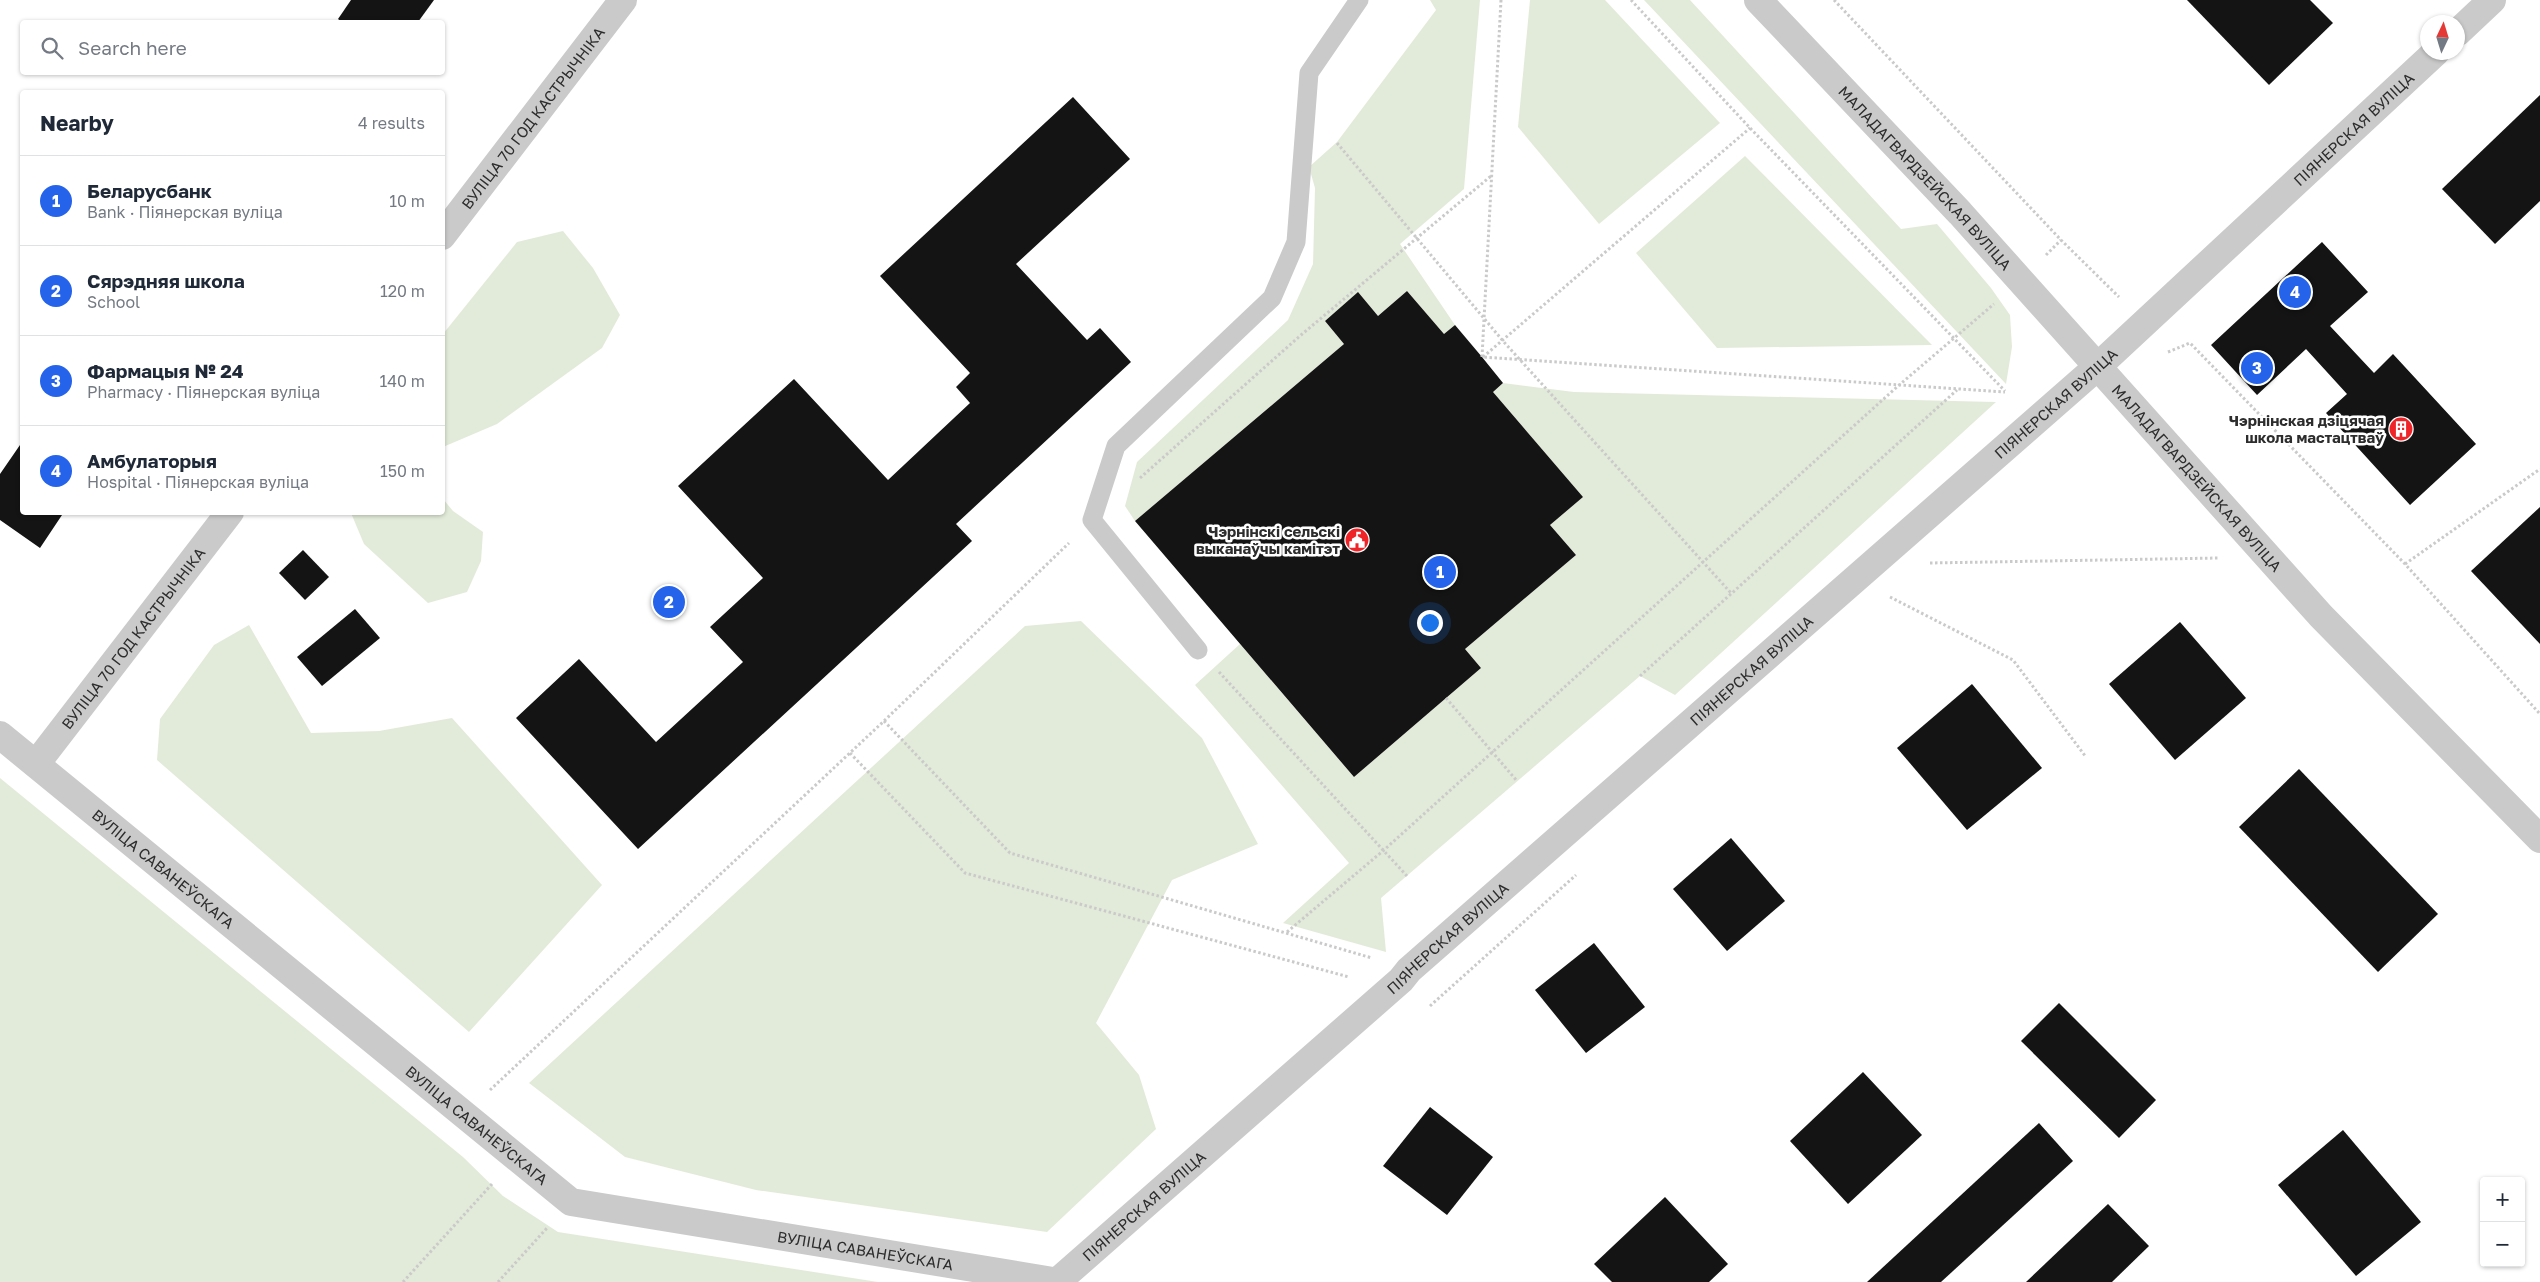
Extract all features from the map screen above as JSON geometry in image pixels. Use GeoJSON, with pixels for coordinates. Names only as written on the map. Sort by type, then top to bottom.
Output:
{"type":"FeatureCollection","features":[{"type":"Feature","properties":{"kind":"street","name":"ВУЛІЦА 70 ГОД КАСТРЫЧНІКА"},"geometry":{"type":"LineString","coordinates":[[445,232],[623,0]]}},
{"type":"Feature","properties":{"kind":"street","name":"МАЛАДАГВАРДЗЕЙСКАЯ ВУЛІЦА"},"geometry":{"type":"LineString","coordinates":[[1758,0],[2020,281],[2096,368],[2321,616],[2540,838]]}},
{"type":"Feature","properties":{"kind":"street"},"geometry":{"type":"LineString","coordinates":[[2465,25],[2492,0]]}},
{"type":"Feature","properties":{"kind":"street","name":"ПІЯНЕРСКАЯ ВУЛІЦА"},"geometry":{"type":"LineString","coordinates":[[1059,1282],[1409,970],[2096,368],[2427,60]]}},
{"type":"Feature","properties":{"kind":"street","name":"ВУЛІЦА 70 ГОД КАСТРЫЧНІКА"},"geometry":{"type":"LineString","coordinates":[[36,764],[228,515]]}},
{"type":"Feature","properties":{"kind":"street","name":"ВУЛІЦА САВАНЕЎСКАГА"},"geometry":{"type":"LineString","coordinates":[[0,735],[571,1202],[1059,1282]]}},
{"type":"Feature","properties":{"kind":"lane"},"geometry":{"type":"LineString","coordinates":[[1198,650],[1092,520],[1116,446],[1272,298],[1296,242],[1309,73],[1360,0]]}},
{"type":"Feature","properties":{"kind":"path"},"geometry":{"type":"LineString","coordinates":[[1482,357],[1501,0]]}},
{"type":"Feature","properties":{"kind":"path"},"geometry":{"type":"LineString","coordinates":[[1482,357],[2005,392],[1750,128],[1631,0]]}},
{"type":"Feature","properties":{"kind":"path"},"geometry":{"type":"LineString","coordinates":[[1834,0],[2061,240],[2144,322],[2168,352]]}},
{"type":"Feature","properties":{"kind":"path"},"geometry":{"type":"LineString","coordinates":[[1482,357],[1750,128]]}},
{"type":"Feature","properties":{"kind":"path"},"geometry":{"type":"LineString","coordinates":[[1337,142],[1503,341],[1731,593]]}},
{"type":"Feature","properties":{"kind":"path"},"geometry":{"type":"LineString","coordinates":[[1137,481],[1301,335],[1491,176]]}},
{"type":"Feature","properties":{"kind":"path"},"geometry":{"type":"LineString","coordinates":[[1287,932],[1384,850],[1898,386],[1955,339],[2020,281],[2061,240]]}},
{"type":"Feature","properties":{"kind":"path"},"geometry":{"type":"LineString","coordinates":[[2161,358],[2168,352],[2190,343],[2405,564],[2540,714]]}},
{"type":"Feature","properties":{"kind":"path"},"geometry":{"type":"LineString","coordinates":[[1640,676],[1958,389]]}},
{"type":"Feature","properties":{"kind":"path"},"geometry":{"type":"LineString","coordinates":[[2405,564],[2540,469]]}},
{"type":"Feature","properties":{"kind":"path"},"geometry":{"type":"LineString","coordinates":[[464,1114],[884,721],[1092,520]]}},
{"type":"Feature","properties":{"kind":"path"},"geometry":{"type":"LineString","coordinates":[[1935,556],[1927,563],[2222,558]]}},
{"type":"Feature","properties":{"kind":"path"},"geometry":{"type":"LineString","coordinates":[[1882,603],[1896,591]]}},
{"type":"Feature","properties":{"kind":"path"},"geometry":{"type":"LineString","coordinates":[[1889,596],[2013,660],[2086,757]]}},
{"type":"Feature","properties":{"kind":"path"},"geometry":{"type":"LineString","coordinates":[[1198,650],[1406,876]]}},
{"type":"Feature","properties":{"kind":"path"},"geometry":{"type":"LineString","coordinates":[[1446,698],[1516,781]]}},
{"type":"Feature","properties":{"kind":"path"},"geometry":{"type":"LineString","coordinates":[[884,721],[1010,853],[1384,961],[1428,1008],[1584,868]]}},
{"type":"Feature","properties":{"kind":"path"},"geometry":{"type":"LineString","coordinates":[[850,753],[965,873],[1358,980]]}},
{"type":"Feature","properties":{"kind":"path"},"geometry":{"type":"LineString","coordinates":[[403,1282],[516,1157]]}},
{"type":"Feature","properties":{"kind":"path"},"geometry":{"type":"LineString","coordinates":[[498,1282],[571,1202]]}},
{"type":"Feature","properties":{"kind":"green space"},"geometry":{"type":"Polygon","coordinates":[[[1430,0],[1480,0],[1464,189],[1400,244],[1455,325],[1444,334],[1407,291],[1378,316],[1357,293],[1325,321],[1344,344],[1135,521],[1125,506],[1137,462],[1288,320],[1313,264],[1315,188],[1309,167],[1337,142],[1436,10],[1430,0]]]}},
{"type":"Feature","properties":{"kind":"green space"},"geometry":{"type":"Polygon","coordinates":[[[1530,0],[1605,0],[1720,123],[1599,224],[1518,127],[1530,0]]]}},
{"type":"Feature","properties":{"kind":"green space"},"geometry":{"type":"Polygon","coordinates":[[[1644,0],[1690,0],[1901,229],[1937,224],[1991,288],[2010,315],[2012,347],[2006,384],[1644,0]]]}},
{"type":"Feature","properties":{"kind":"green space"},"geometry":{"type":"Polygon","coordinates":[[[1745,156],[1932,345],[1717,348],[1636,253],[1745,156]]]}},
{"type":"Feature","properties":{"kind":"green space"},"geometry":{"type":"Polygon","coordinates":[[[563,231],[593,268],[620,315],[602,348],[497,424],[445,446],[445,332],[517,242],[563,231]]]}},
{"type":"Feature","properties":{"kind":"green space"},"geometry":{"type":"Polygon","coordinates":[[[1503,383],[1574,392],[1996,402],[1675,695],[1640,676],[1381,898],[1386,952],[1283,923],[1349,863],[1195,685],[1240,644],[1354,777],[1481,668],[1465,649],[1576,555],[1550,525],[1583,497],[1493,392],[1503,383]]]}},
{"type":"Feature","properties":{"kind":"green space"},"geometry":{"type":"Polygon","coordinates":[[[445,501],[453,511],[483,532],[481,561],[467,592],[428,603],[364,544],[352,515],[445,515],[445,501]]]}},
{"type":"Feature","properties":{"kind":"green space"},"geometry":{"type":"Polygon","coordinates":[[[1081,621],[1202,738],[1258,844],[1172,880],[1096,1023],[1139,1075],[1156,1129],[1047,1232],[756,1190],[625,1157],[529,1083],[1025,626],[1081,621]]]}},
{"type":"Feature","properties":{"kind":"green space"},"geometry":{"type":"Polygon","coordinates":[[[249,625],[311,733],[379,731],[452,718],[602,885],[469,1032],[157,760],[160,719],[214,645],[249,625]]]}},
{"type":"Feature","properties":{"kind":"green space"},"geometry":{"type":"Polygon","coordinates":[[[0,778],[463,1157],[503,1196],[558,1232],[878,1282],[0,1282],[0,778]]]}},
{"type":"Feature","properties":{"kind":"building"},"geometry":{"type":"Polygon","coordinates":[[[351,0],[434,0],[419,20],[338,19],[351,0]]]}},
{"type":"Feature","properties":{"kind":"building"},"geometry":{"type":"Polygon","coordinates":[[[2187,0],[2310,0],[2333,23],[2269,85],[2187,0]]]}},
{"type":"Feature","properties":{"kind":"building"},"geometry":{"type":"Polygon","coordinates":[[[2540,95],[2540,201],[2495,244],[2442,189],[2540,95]]]}},
{"type":"Feature","properties":{"kind":"building"},"geometry":{"type":"Polygon","coordinates":[[[1073,97],[1130,159],[1016,264],[1087,340],[1100,328],[1131,362],[956,524],[972,541],[638,849],[516,718],[579,659],[656,742],[743,662],[710,627],[763,578],[678,486],[794,379],[888,480],[970,403],[956,387],[970,373],[880,276],[1073,97]]]}},
{"type":"Feature","properties":{"kind":"building"},"geometry":{"type":"Polygon","coordinates":[[[2322,242],[2368,292],[2330,326],[2374,373],[2393,354],[2476,444],[2410,505],[2326,413],[2347,394],[2306,349],[2257,395],[2211,345],[2322,242]]]}},
{"type":"Feature","properties":{"kind":"building","name":"Чэрнінскі сельскі выканаўчы камітэт"},"geometry":{"type":"Polygon","coordinates":[[[1407,291],[1444,334],[1455,325],[1503,383],[1493,392],[1583,497],[1550,525],[1576,555],[1465,649],[1481,668],[1354,777],[1135,521],[1344,344],[1325,321],[1358,292],[1378,316],[1407,291]]]}},
{"type":"Feature","properties":{"kind":"building"},"geometry":{"type":"Polygon","coordinates":[[[20,445],[20,515],[62,515],[40,548],[0,520],[0,474],[20,445]]]}},
{"type":"Feature","properties":{"kind":"building"},"geometry":{"type":"Polygon","coordinates":[[[2540,507],[2540,644],[2471,571],[2540,507]]]}},
{"type":"Feature","properties":{"kind":"building"},"geometry":{"type":"Polygon","coordinates":[[[303,550],[329,577],[305,600],[279,573],[303,550]]]}},
{"type":"Feature","properties":{"kind":"building"},"geometry":{"type":"Polygon","coordinates":[[[355,609],[380,638],[322,686],[297,657],[355,609]]]}},
{"type":"Feature","properties":{"kind":"building"},"geometry":{"type":"Polygon","coordinates":[[[2180,622],[2246,698],[2175,760],[2109,684],[2180,622]]]}},
{"type":"Feature","properties":{"kind":"building"},"geometry":{"type":"Polygon","coordinates":[[[1972,684],[2042,768],[1967,830],[1897,748],[1972,684]]]}},
{"type":"Feature","properties":{"kind":"building"},"geometry":{"type":"Polygon","coordinates":[[[2299,769],[2438,914],[2378,972],[2239,827],[2299,769]]]}},
{"type":"Feature","properties":{"kind":"building"},"geometry":{"type":"Polygon","coordinates":[[[1731,838],[1785,901],[1727,951],[1673,889],[1731,838]]]}},
{"type":"Feature","properties":{"kind":"building"},"geometry":{"type":"Polygon","coordinates":[[[1594,943],[1645,1007],[1586,1053],[1535,990],[1594,943]]]}},
{"type":"Feature","properties":{"kind":"building"},"geometry":{"type":"Polygon","coordinates":[[[2059,1003],[2156,1100],[2119,1138],[2021,1041],[2059,1003]]]}},
{"type":"Feature","properties":{"kind":"building"},"geometry":{"type":"Polygon","coordinates":[[[1863,1072],[1922,1135],[1848,1204],[1790,1141],[1863,1072]]]}},
{"type":"Feature","properties":{"kind":"building"},"geometry":{"type":"Polygon","coordinates":[[[1430,1107],[1493,1157],[1447,1215],[1383,1166],[1430,1107]]]}},
{"type":"Feature","properties":{"kind":"building"},"geometry":{"type":"Polygon","coordinates":[[[2039,1123],[2073,1161],[1941,1282],[1867,1282],[2039,1123]]]}},
{"type":"Feature","properties":{"kind":"building"},"geometry":{"type":"Polygon","coordinates":[[[2343,1130],[2421,1222],[2356,1276],[2278,1185],[2343,1130]]]}},
{"type":"Feature","properties":{"kind":"building"},"geometry":{"type":"Polygon","coordinates":[[[1665,1197],[1728,1264],[1709,1282],[1612,1282],[1594,1264],[1665,1197]]]}},
{"type":"Feature","properties":{"kind":"building"},"geometry":{"type":"Polygon","coordinates":[[[2108,1204],[2149,1246],[2112,1282],[2026,1282],[2108,1204]]]}},
{"type":"Feature","properties":{"kind":"place","name":"Амбулаторыя"},"geometry":{"type":"Point","coordinates":[2295,292]}},
{"type":"Feature","properties":{"kind":"place","name":"Фармацыя № 24"},"geometry":{"type":"Point","coordinates":[2257,368]}},
{"type":"Feature","properties":{"kind":"place","name":"Чэрнінская дзіцячая школа мастацтваў"},"geometry":{"type":"Point","coordinates":[2401,429]}},
{"type":"Feature","properties":{"kind":"place","name":"Чэрнінскі сельскі выканаўчы камітэт"},"geometry":{"type":"Point","coordinates":[1357,540]}},
{"type":"Feature","properties":{"kind":"place","name":"Беларусбанк"},"geometry":{"type":"Point","coordinates":[1440,572]}},
{"type":"Feature","properties":{"kind":"place","name":"Сярэдняя школа"},"geometry":{"type":"Point","coordinates":[669,602]}}]}
